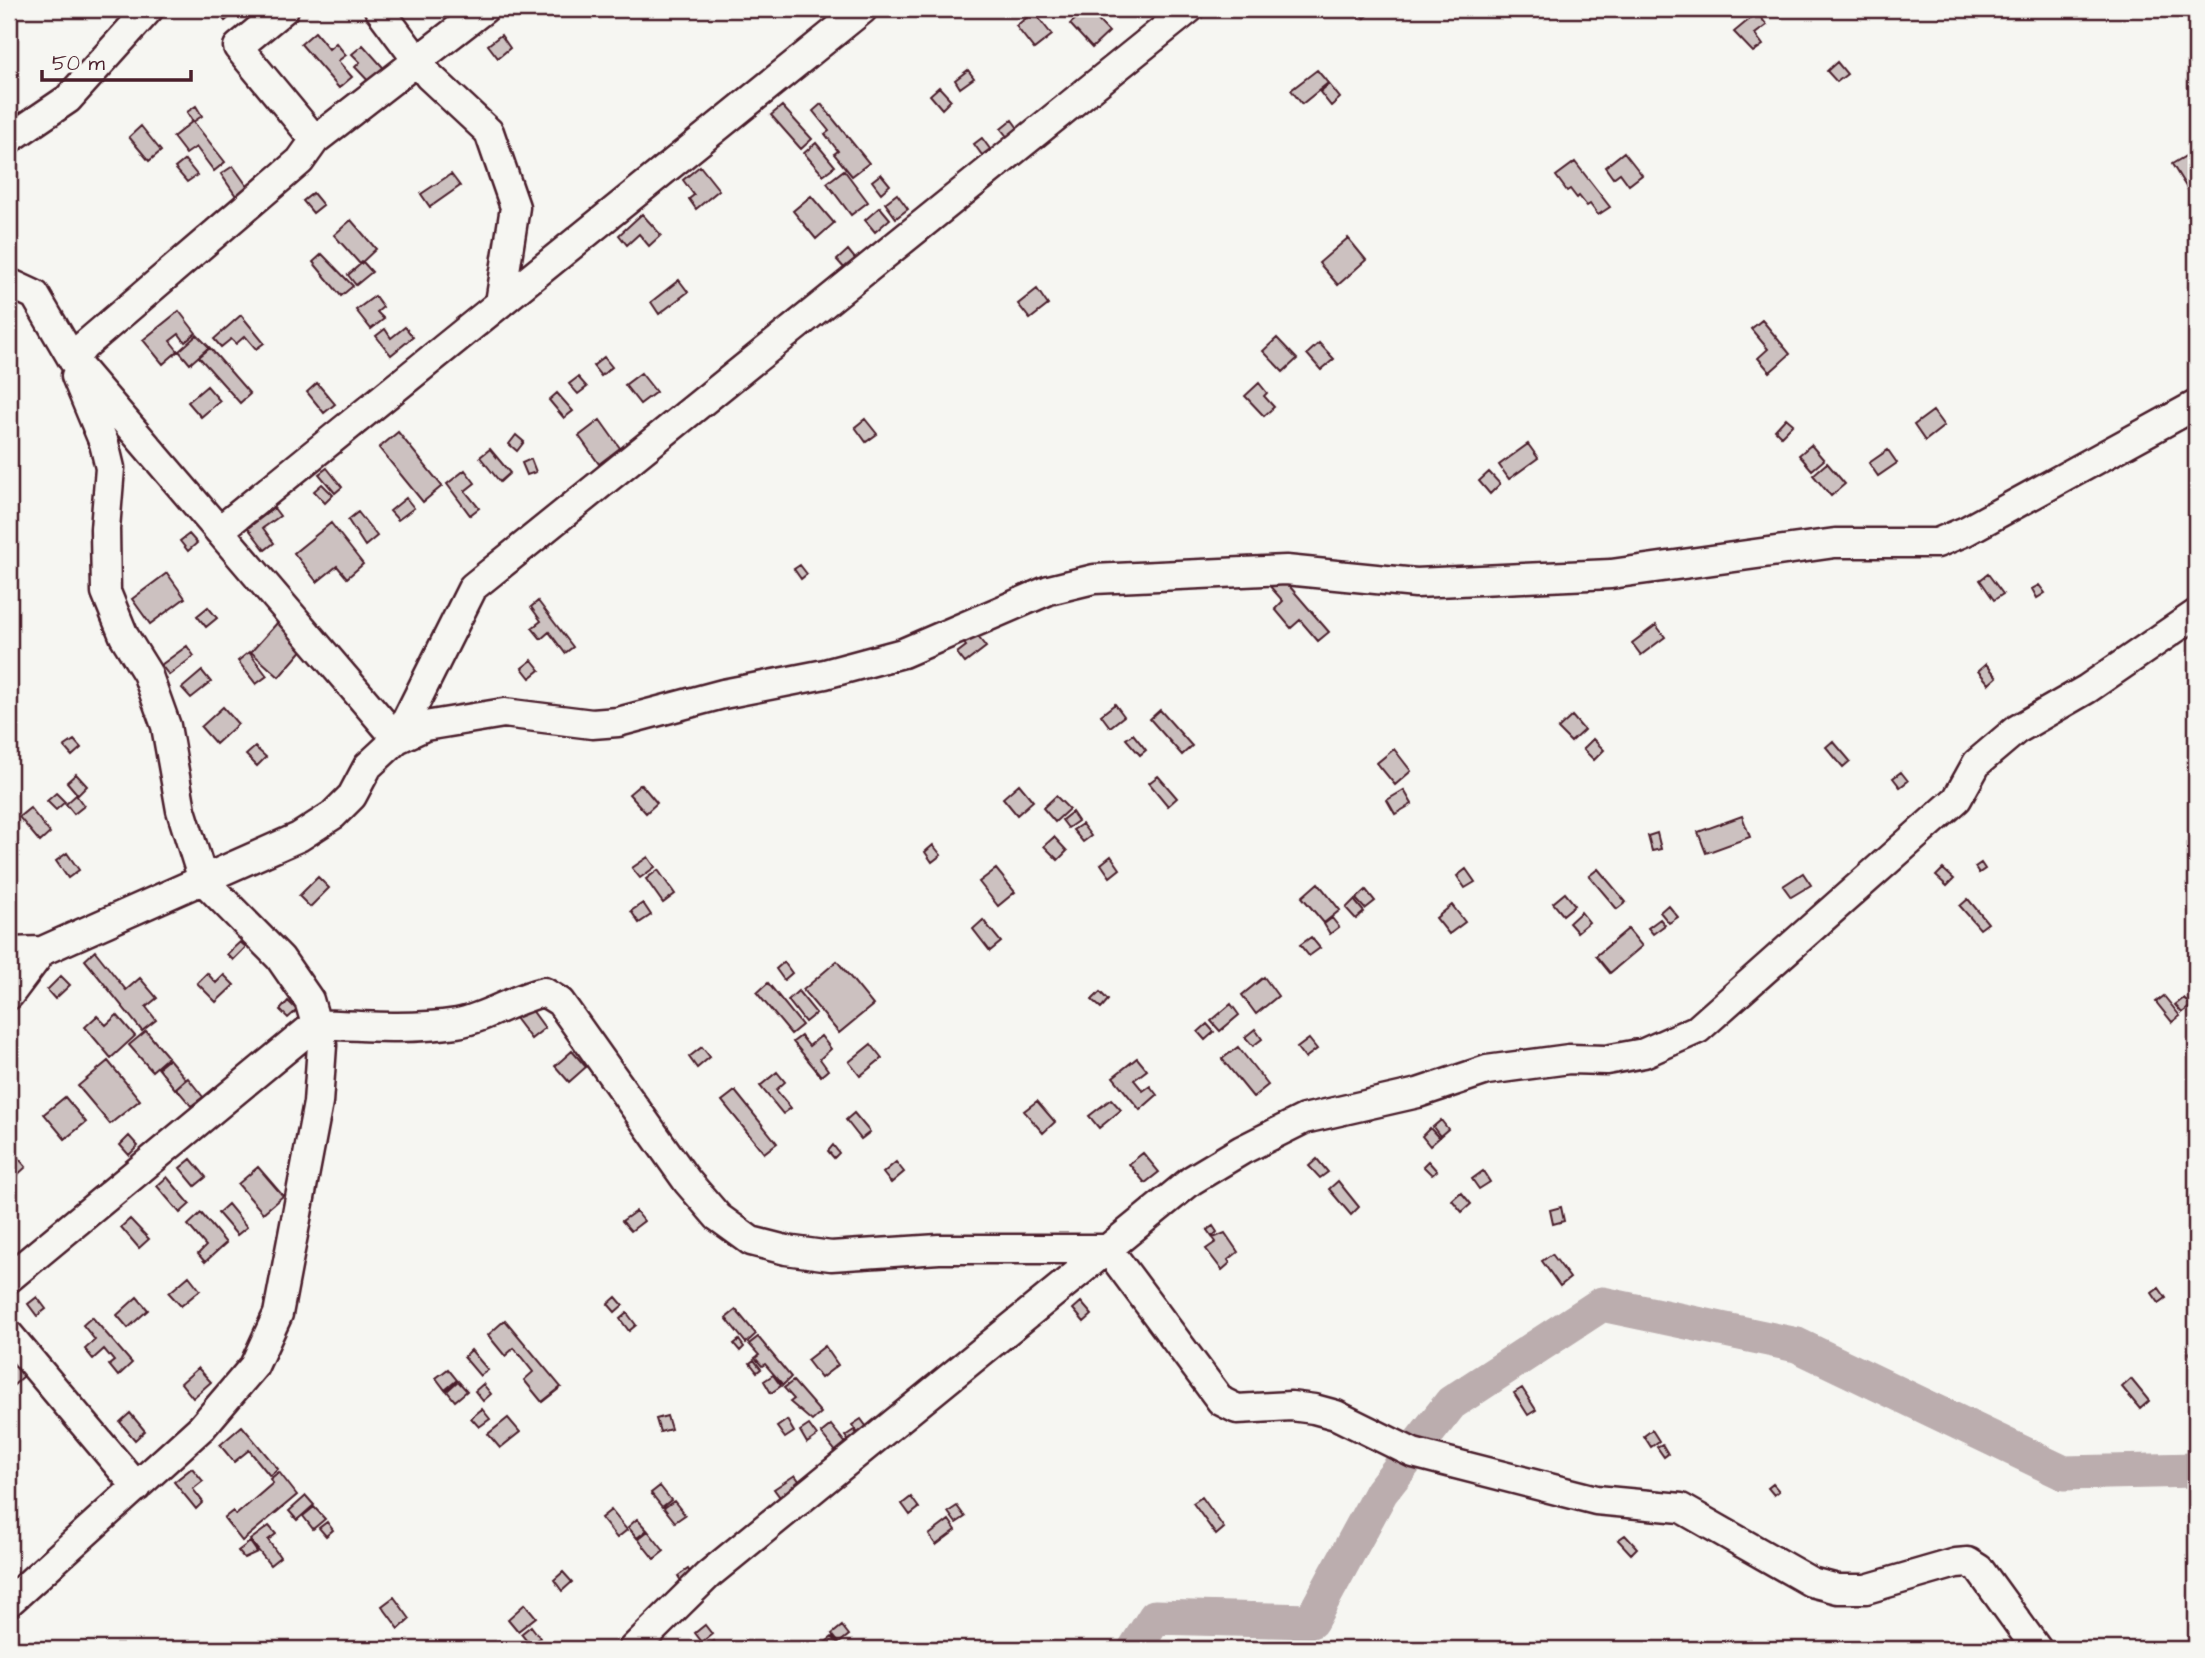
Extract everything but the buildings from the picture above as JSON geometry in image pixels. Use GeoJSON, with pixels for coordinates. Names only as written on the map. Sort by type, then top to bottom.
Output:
{"type":"FeatureCollection","features":[{"type":"Feature","properties":{"kind":"street"},"geometry":{"type":"LineString","coordinates":[[9,139],[68,99],[149,9]]}},
{"type":"Feature","properties":{"kind":"street"},"geometry":{"type":"LineString","coordinates":[[284,9],[239,47],[315,140]]}},
{"type":"Feature","properties":{"kind":"street"},"geometry":{"type":"LineString","coordinates":[[379,9],[429,76],[489,132],[515,207],[500,303]]}},
{"type":"Feature","properties":{"kind":"street"},"geometry":{"type":"LineString","coordinates":[[9,1602],[202,1427],[254,1366],[278,1314],[318,1103],[322,1045],[309,1000],[280,958],[203,880],[181,810],[166,726],[147,673],[119,626],[106,592],[105,528],[110,468],[100,432],[77,382],[73,360],[84,346],[300,160],[315,140],[484,9]]}},
{"type":"Feature","properties":{"kind":"street"},"geometry":{"type":"LineString","coordinates":[[219,531],[863,9]]}},
{"type":"Feature","properties":{"kind":"street"},"geometry":{"type":"LineString","coordinates":[[9,952],[42,951],[299,837],[333,815],[352,796],[368,766],[397,739],[473,587],[1189,9]]}},
{"type":"Feature","properties":{"kind":"street"},"geometry":{"type":"LineString","coordinates":[[9,283],[35,295],[73,360],[397,739]]}},
{"type":"Feature","properties":{"kind":"street"},"geometry":{"type":"LineString","coordinates":[[397,739],[438,723],[504,713],[593,724],[618,722],[723,694],[825,674],[903,653],[1049,590],[1094,579],[1286,570],[1416,583],[1611,574],[1835,542],[1937,543],[1966,531],[2196,405]]}},
{"type":"Feature","properties":{"kind":"street"},"geometry":{"type":"LineString","coordinates":[[633,1649],[708,1575],[1192,1180],[1242,1150],[1304,1119],[1418,1093],[1486,1070],[1569,1059],[1606,1060],[1644,1052],[1698,1029],[1957,799],[1977,763],[2017,730],[2087,689],[2196,614]]}},
{"type":"Feature","properties":{"kind":"street"},"geometry":{"type":"LineString","coordinates":[[9,995],[42,951]]}},
{"type":"Feature","properties":{"kind":"street"},"geometry":{"type":"LineString","coordinates":[[9,1278],[316,1024],[392,1028],[460,1023],[526,995],[544,992],[559,1002],[695,1190],[718,1216],[751,1241],[786,1250],[831,1256],[939,1249],[1108,1249]]}},
{"type":"Feature","properties":{"kind":"street"},"geometry":{"type":"LineString","coordinates":[[1108,1249],[1221,1401],[1231,1408],[1291,1406],[1314,1409],[1336,1415],[1426,1456],[1596,1500],[1681,1508],[1811,1582],[1838,1589],[1866,1589],[1955,1563],[1968,1562],[1979,1569],[2036,1649]]}},
{"type":"Feature","properties":{"kind":"street"},"geometry":{"type":"LineString","coordinates":[[9,1335],[138,1487]]}},
{"type":"Feature","properties":{"kind":"waterway"},"geometry":{"type":"LineString","coordinates":[[1135,1649],[1155,1617],[1311,1621],[1381,1492],[1451,1403],[1602,1304],[1797,1345],[2064,1473],[2196,1470]]}}]}
